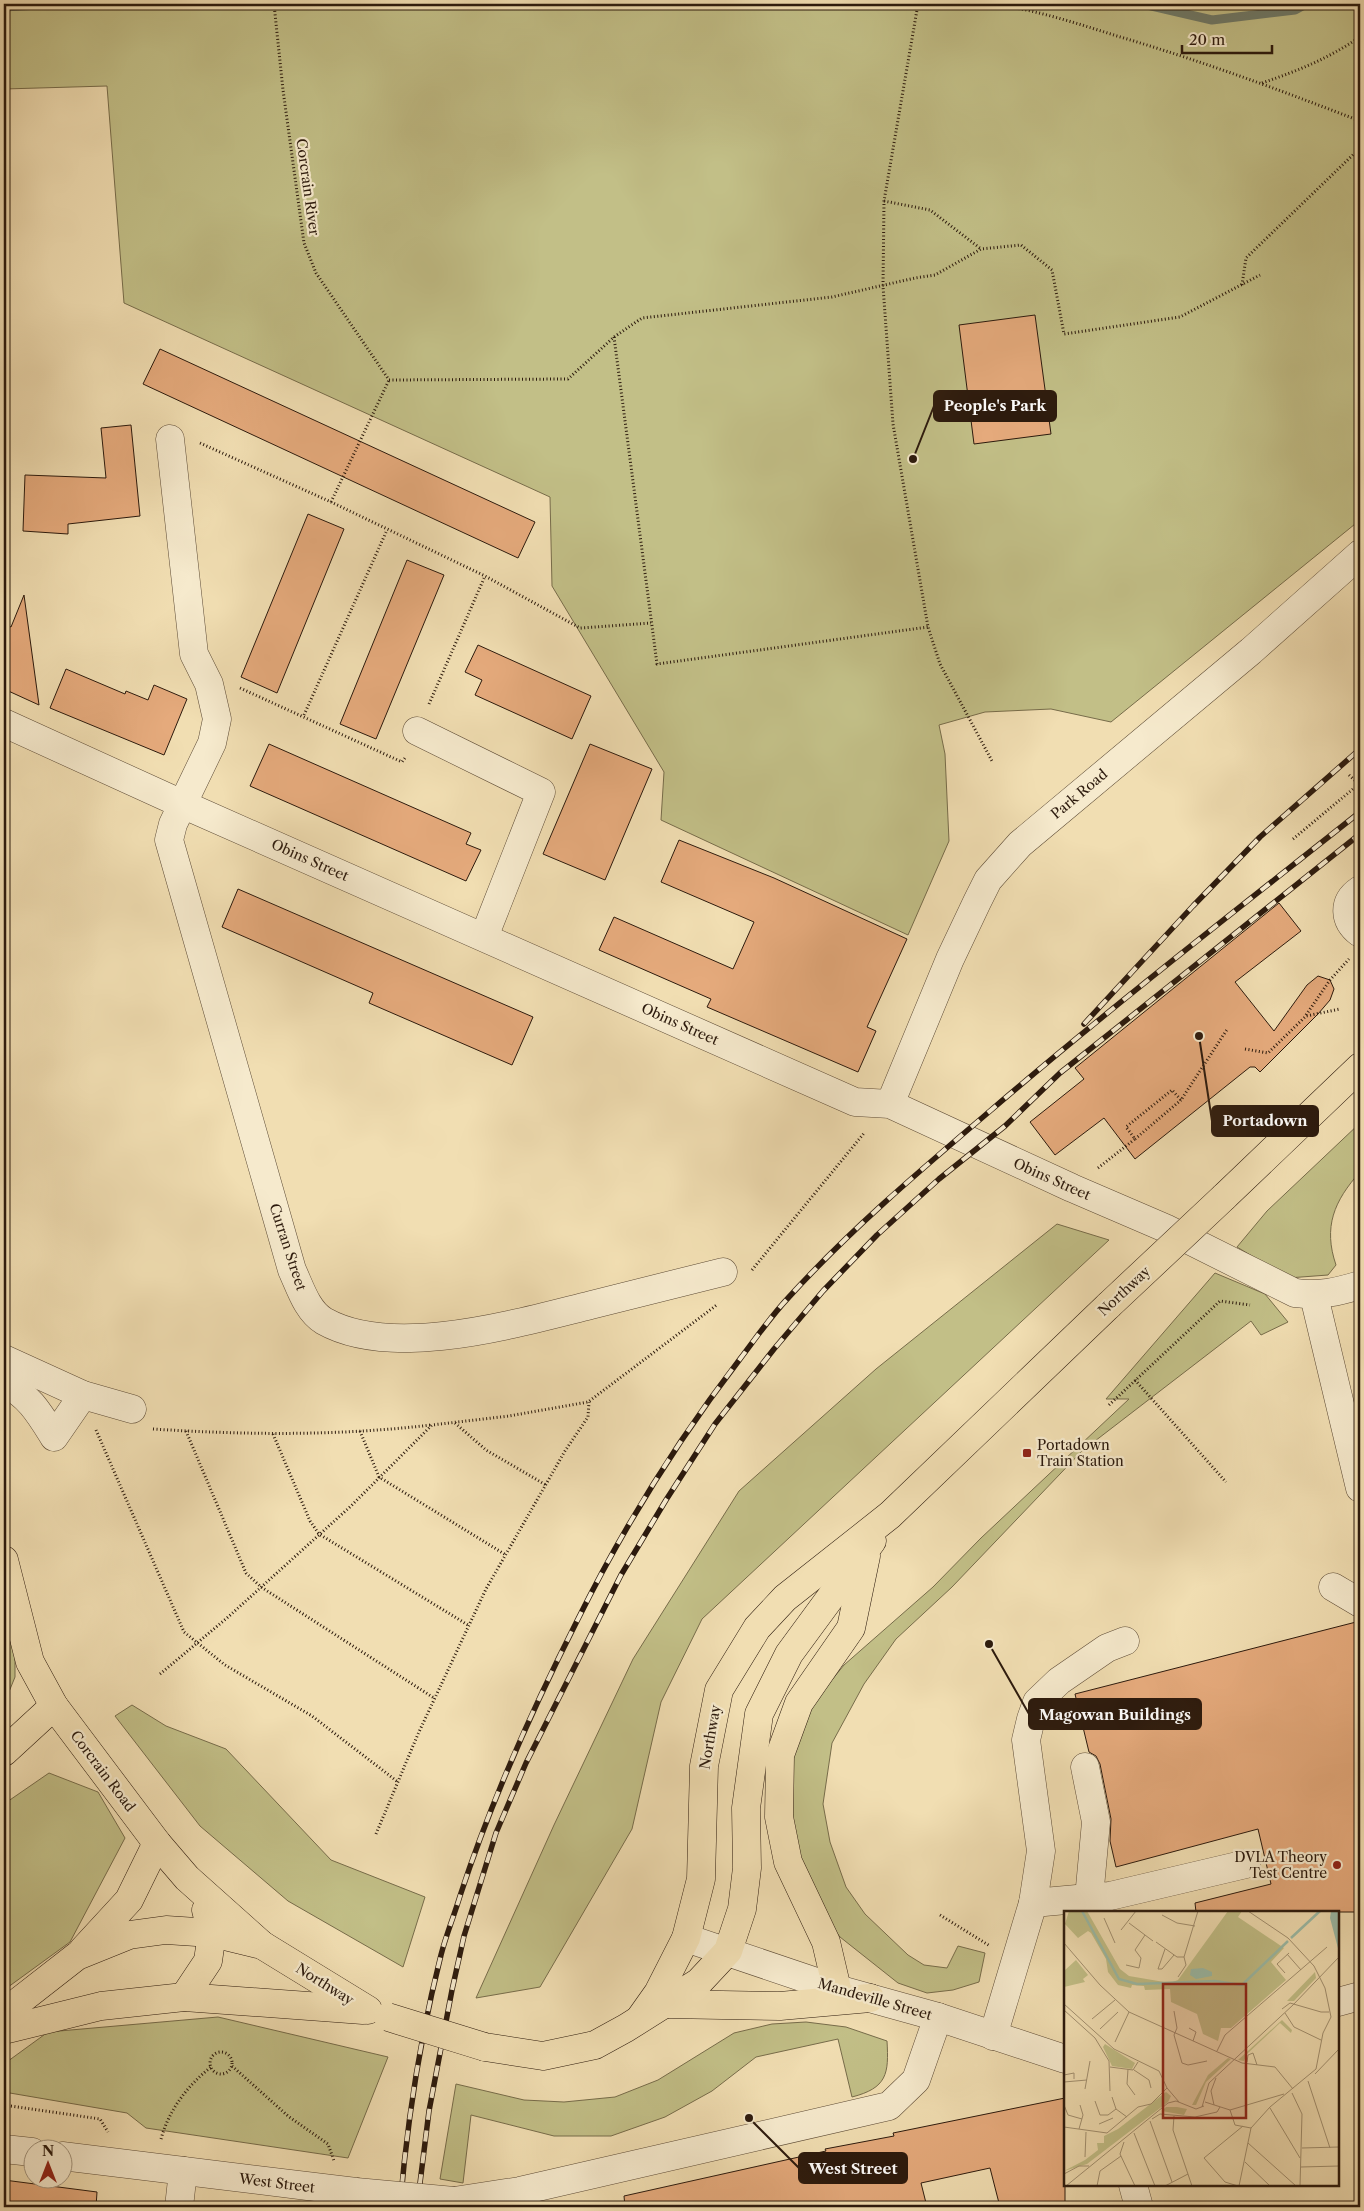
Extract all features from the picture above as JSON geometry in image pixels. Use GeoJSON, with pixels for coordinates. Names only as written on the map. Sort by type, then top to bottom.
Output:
{"type":"FeatureCollection","features":[{"type":"Feature","properties":{"kind":"main road","name":"Northway"},"geometry":{"type":"LineString","coordinates":[[661,1998],[699,1982],[707,1944],[701,1879],[704,1766],[719,1690],[757,1628],[785,1598],[890,1515],[1360,1067]]}},
{"type":"Feature","properties":{"kind":"main road","name":"Northway"},"geometry":{"type":"LineString","coordinates":[[4,2030],[101,2006],[184,1997],[378,2014],[485,2047],[542,2056],[595,2045],[641,2017],[661,1998],[743,1901],[747,1868],[746,1808],[759,1714],[789,1654],[890,1515]]}},
{"type":"Feature","properties":{"kind":"main road"},"geometry":{"type":"LineString","coordinates":[[837,1989],[826,1942],[788,1862],[779,1817],[780,1755],[799,1703],[851,1628],[868,1547]]}},
{"type":"Feature","properties":{"kind":"main road","name":"Corcrain Road"},"geometry":{"type":"LineString","coordinates":[[4,1560],[30,1662],[54,1706],[157,1843],[187,1878],[262,1945]]}},
{"type":"Feature","properties":{"kind":"main road"},"geometry":{"type":"LineString","coordinates":[[4,1752],[54,1706]]}},
{"type":"Feature","properties":{"kind":"main road"},"geometry":{"type":"LineString","coordinates":[[77,1956],[129,1900],[157,1843]]}},
{"type":"Feature","properties":{"kind":"main road"},"geometry":{"type":"LineString","coordinates":[[184,1997],[208,1961],[212,1933],[200,1889]]}},
{"type":"Feature","properties":{"kind":"main road","name":"Northway"},"geometry":{"type":"LineString","coordinates":[[4,2014],[77,1956],[129,1935],[166,1930],[212,1933],[262,1945],[378,2014]]}},
{"type":"Feature","properties":{"kind":"main road"},"geometry":{"type":"LineString","coordinates":[[661,1998],[780,2006],[870,1998]]}},
{"type":"Feature","properties":{"kind":"street","name":"Curran Street"},"geometry":{"type":"LineString","coordinates":[[170,439],[194,654],[209,684],[217,719],[212,743],[172,824],[169,840],[292,1270],[306,1301],[322,1320],[348,1331],[406,1338],[506,1326],[735,1275]]}},
{"type":"Feature","properties":{"kind":"street","name":"Park Road"},"geometry":{"type":"LineString","coordinates":[[890,1104],[969,918],[988,880],[1003,861],[1020,844],[1243,658],[1360,554]]}},
{"type":"Feature","properties":{"kind":"street","name":"Obins Street"},"geometry":{"type":"LineString","coordinates":[[4,723],[182,804],[855,1102],[890,1104],[1072,1188],[1165,1228],[1273,1284],[1295,1293],[1314,1296],[1334,1294],[1360,1285]]}},
{"type":"Feature","properties":{"kind":"street"},"geometry":{"type":"LineString","coordinates":[[417,731],[541,792],[484,937]]}},
{"type":"Feature","properties":{"kind":"street"},"geometry":{"type":"LineString","coordinates":[[1357,945],[1347,913],[1350,900],[1360,890]]}},
{"type":"Feature","properties":{"kind":"street"},"geometry":{"type":"LineString","coordinates":[[1314,1296],[1360,1488]]}},
{"type":"Feature","properties":{"kind":"street"},"geometry":{"type":"LineString","coordinates":[[4,1360],[140,1418]]}},
{"type":"Feature","properties":{"kind":"street"},"geometry":{"type":"LineString","coordinates":[[4,1384],[23,1395],[36,1408],[54,1437],[84,1395]]}},
{"type":"Feature","properties":{"kind":"street"},"geometry":{"type":"LineString","coordinates":[[1333,1588],[1360,1603]]}},
{"type":"Feature","properties":{"kind":"street"},"geometry":{"type":"LineString","coordinates":[[993,2036],[1033,1903],[1041,1850],[1026,1740],[1031,1719],[1038,1702],[1060,1681],[1106,1648],[1125,1641]]}},
{"type":"Feature","properties":{"kind":"street"},"geometry":{"type":"LineString","coordinates":[[1085,1767],[1096,1822],[1089,1898]]}},
{"type":"Feature","properties":{"kind":"street"},"geometry":{"type":"LineString","coordinates":[[1033,1903],[1110,1896],[1246,1864]]}},
{"type":"Feature","properties":{"kind":"street","name":"Mandeville Street"},"geometry":{"type":"LineString","coordinates":[[707,1944],[837,1989],[938,2017],[1064,2059]]}},
{"type":"Feature","properties":{"kind":"street"},"geometry":{"type":"LineString","coordinates":[[1339,2002],[1360,1996]]}},
{"type":"Feature","properties":{"kind":"street","name":"West Street"},"geometry":{"type":"LineString","coordinates":[[72,2157],[349,2191],[454,2201],[522,2199],[889,2106],[916,2080],[938,2017]]}},
{"type":"Feature","properties":{"kind":"street"},"geometry":{"type":"LineString","coordinates":[[4,2149],[22,2151]]}},
{"type":"Feature","properties":{"kind":"street"},"geometry":{"type":"LineString","coordinates":[[179,2207],[182,2171]]}},
{"type":"Feature","properties":{"kind":"street"},"geometry":{"type":"LineString","coordinates":[[1133,2186],[1139,2207]]}},
{"type":"Feature","properties":{"kind":"path","name":"Corcrain River"},"geometry":{"type":"LineString","coordinates":[[274,4],[283,90],[304,243],[316,273],[389,380]]}},
{"type":"Feature","properties":{"kind":"path"},"geometry":{"type":"LineString","coordinates":[[918,4],[884,201],[883,286],[893,424],[928,627],[940,664],[992,761]]}},
{"type":"Feature","properties":{"kind":"path"},"geometry":{"type":"LineString","coordinates":[[991,4],[1086,27],[1181,55],[1262,82],[1360,122]]}},
{"type":"Feature","properties":{"kind":"path"},"geometry":{"type":"LineString","coordinates":[[1262,82],[1301,69],[1333,55],[1360,37]]}},
{"type":"Feature","properties":{"kind":"path"},"geometry":{"type":"LineString","coordinates":[[1242,285],[1246,258],[1360,148]]}},
{"type":"Feature","properties":{"kind":"path"},"geometry":{"type":"LineString","coordinates":[[884,201],[930,210],[981,249]]}},
{"type":"Feature","properties":{"kind":"path"},"geometry":{"type":"LineString","coordinates":[[331,502],[389,380],[568,379],[614,337],[642,318],[832,297],[935,275],[981,249],[1021,245],[1052,270],[1064,334],[1180,317],[1260,275]]}},
{"type":"Feature","properties":{"kind":"path"},"geometry":{"type":"LineString","coordinates":[[614,337],[657,664],[928,627]]}},
{"type":"Feature","properties":{"kind":"path"},"geometry":{"type":"LineString","coordinates":[[170,439],[173,431],[331,502],[485,576],[580,628],[651,623]]}},
{"type":"Feature","properties":{"kind":"path"},"geometry":{"type":"LineString","coordinates":[[304,715],[387,530]]}},
{"type":"Feature","properties":{"kind":"path"},"geometry":{"type":"LineString","coordinates":[[209,684],[232,684],[304,715],[402,762],[485,576]]}},
{"type":"Feature","properties":{"kind":"path"},"geometry":{"type":"LineString","coordinates":[[1293,838],[1359,785],[1349,774]]}},
{"type":"Feature","properties":{"kind":"path"},"geometry":{"type":"LineString","coordinates":[[1245,1049],[1268,1053],[1306,1016],[1330,980],[1357,945]]}},
{"type":"Feature","properties":{"kind":"path"},"geometry":{"type":"LineString","coordinates":[[1306,1016],[1340,1009]]}},
{"type":"Feature","properties":{"kind":"path"},"geometry":{"type":"LineString","coordinates":[[1072,1188],[1181,1100],[1228,1028]]}},
{"type":"Feature","properties":{"kind":"path"},"geometry":{"type":"LineString","coordinates":[[1135,1139],[1126,1127],[1172,1090],[1181,1100]]}},
{"type":"Feature","properties":{"kind":"path"},"geometry":{"type":"LineString","coordinates":[[735,1275],[890,1104]]}},
{"type":"Feature","properties":{"kind":"path"},"geometry":{"type":"LineString","coordinates":[[1109,1404],[1220,1301],[1263,1306],[1273,1284]]}},
{"type":"Feature","properties":{"kind":"path"},"geometry":{"type":"LineString","coordinates":[[140,1418],[186,1431],[273,1434],[360,1431],[509,1416],[589,1402],[719,1304]]}},
{"type":"Feature","properties":{"kind":"path"},"geometry":{"type":"LineString","coordinates":[[1135,1380],[1226,1482]]}},
{"type":"Feature","properties":{"kind":"path"},"geometry":{"type":"LineString","coordinates":[[376,1834],[434,1698],[468,1625],[546,1485],[588,1417],[589,1402]]}},
{"type":"Feature","properties":{"kind":"path"},"geometry":{"type":"LineString","coordinates":[[454,1422],[486,1450],[546,1485]]}},
{"type":"Feature","properties":{"kind":"path"},"geometry":{"type":"LineString","coordinates":[[160,1674],[320,1534],[432,1425]]}},
{"type":"Feature","properties":{"kind":"path"},"geometry":{"type":"LineString","coordinates":[[54,1437],[102,1428]]}},
{"type":"Feature","properties":{"kind":"path"},"geometry":{"type":"LineString","coordinates":[[96,1430],[184,1632],[225,1665],[312,1716],[398,1782]]}},
{"type":"Feature","properties":{"kind":"path"},"geometry":{"type":"LineString","coordinates":[[186,1431],[246,1573],[261,1587],[434,1698]]}},
{"type":"Feature","properties":{"kind":"path"},"geometry":{"type":"LineString","coordinates":[[360,1431],[379,1477],[506,1555]]}},
{"type":"Feature","properties":{"kind":"path"},"geometry":{"type":"LineString","coordinates":[[273,1434],[310,1521],[320,1534],[468,1625]]}},
{"type":"Feature","properties":{"kind":"path"},"geometry":{"type":"LineString","coordinates":[[940,1914],[984,1943],[1016,1956]]}},
{"type":"Feature","properties":{"kind":"path"},"geometry":{"type":"LineString","coordinates":[[4,2105],[100,2119],[141,2165],[186,2090],[211,2067],[212,2056],[221,2051],[231,2056],[232,2066],[288,2116],[328,2144],[349,2191]]}},
{"type":"Feature","properties":{"kind":"path"},"geometry":{"type":"LineString","coordinates":[[211,2067],[216,2073],[224,2074],[232,2066]]}},
{"type":"Feature","properties":{"kind":"shaded area"},"geometry":{"type":"Polygon","coordinates":[[[4,4],[1360,4],[1360,520],[1111,722],[1051,709],[985,712],[939,725],[945,754],[949,841],[908,935],[661,820],[664,772],[552,586],[550,497],[124,303],[107,86],[4,89],[4,4]]]}},
{"type":"Feature","properties":{"kind":"shaded area"},"geometry":{"type":"Polygon","coordinates":[[[1360,1123],[1360,1172],[1343,1193],[1333,1215],[1331,1239],[1336,1265],[1328,1275],[1288,1278],[1237,1247],[1267,1211],[1360,1123]]]}},
{"type":"Feature","properties":{"kind":"shaded area"},"geometry":{"type":"Polygon","coordinates":[[[1057,1224],[1109,1240],[702,1619],[661,1702],[632,1829],[540,1987],[476,1998],[554,1825],[633,1659],[739,1491],[876,1369],[1057,1224]]]}},
{"type":"Feature","properties":{"kind":"shaded area"},"geometry":{"type":"Polygon","coordinates":[[[1215,1273],[1265,1294],[1288,1322],[1261,1335],[1251,1321],[1082,1451],[952,1587],[896,1639],[864,1684],[832,1743],[823,1804],[830,1842],[846,1887],[865,1914],[908,1955],[924,1965],[947,1968],[958,1946],[985,1953],[979,1982],[953,1990],[927,1993],[898,1983],[840,1937],[820,1912],[802,1876],[785,1781],[801,1718],[844,1665],[933,1587],[981,1538],[1129,1399],[1106,1399],[1215,1273]]]}},
{"type":"Feature","properties":{"kind":"shaded area"},"geometry":{"type":"Polygon","coordinates":[[[4,1613],[15,1653],[15,1677],[4,1704],[4,1613]]]}},
{"type":"Feature","properties":{"kind":"shaded area"},"geometry":{"type":"Polygon","coordinates":[[[132,1705],[166,1726],[226,1749],[331,1860],[425,1897],[403,1967],[288,1901],[200,1826],[115,1716],[132,1705]]]}},
{"type":"Feature","properties":{"kind":"shaded area"},"geometry":{"type":"Polygon","coordinates":[[[49,1773],[98,1792],[125,1838],[70,1942],[4,1990],[4,1804],[49,1773]]]}},
{"type":"Feature","properties":{"kind":"shaded area"},"geometry":{"type":"Polygon","coordinates":[[[218,2017],[388,2057],[348,2158],[146,2128],[127,2113],[4,2092],[4,2064],[48,2032],[218,2017]]]}},
{"type":"Feature","properties":{"kind":"shaded area"},"geometry":{"type":"Polygon","coordinates":[[[806,2022],[846,2027],[887,2041],[886,2071],[879,2084],[873,2089],[852,2097],[838,2039],[756,2057],[712,2091],[665,2117],[611,2136],[554,2136],[471,2115],[463,2183],[440,2179],[456,2084],[524,2100],[564,2102],[615,2097],[658,2080],[734,2033],[772,2024],[806,2022]]]}},
{"type":"Feature","properties":{"kind":"building"},"geometry":{"type":"Polygon","coordinates":[[[1035,315],[1051,434],[974,444],[959,325],[1035,315]]]}},
{"type":"Feature","properties":{"kind":"building"},"geometry":{"type":"Polygon","coordinates":[[[160,349],[535,522],[518,558],[143,384],[160,349]]]}},
{"type":"Feature","properties":{"kind":"building"},"geometry":{"type":"Polygon","coordinates":[[[131,425],[140,516],[68,524],[68,534],[23,531],[25,475],[106,478],[101,428],[131,425]]]}},
{"type":"Feature","properties":{"kind":"building"},"geometry":{"type":"Polygon","coordinates":[[[308,514],[344,529],[277,693],[241,677],[308,514]]]}},
{"type":"Feature","properties":{"kind":"building"},"geometry":{"type":"Polygon","coordinates":[[[407,560],[444,575],[376,739],[340,724],[407,560]]]}},
{"type":"Feature","properties":{"kind":"building"},"geometry":{"type":"Polygon","coordinates":[[[24,595],[39,705],[4,689],[4,624],[11,627],[24,595]]]}},
{"type":"Feature","properties":{"kind":"building"},"geometry":{"type":"Polygon","coordinates":[[[478,645],[591,696],[572,739],[475,695],[482,680],[465,672],[478,645]]]}},
{"type":"Feature","properties":{"kind":"building"},"geometry":{"type":"Polygon","coordinates":[[[66,669],[125,694],[126,691],[148,700],[154,685],[187,699],[164,755],[50,708],[66,669]]]}},
{"type":"Feature","properties":{"kind":"building"},"geometry":{"type":"Polygon","coordinates":[[[269,744],[471,833],[466,844],[481,850],[466,881],[250,786],[269,744]]]}},
{"type":"Feature","properties":{"kind":"building"},"geometry":{"type":"Polygon","coordinates":[[[590,744],[652,769],[605,880],[543,854],[590,744]]]}},
{"type":"Feature","properties":{"kind":"building"},"geometry":{"type":"Polygon","coordinates":[[[679,840],[774,878],[907,939],[867,1027],[876,1031],[858,1072],[707,1007],[711,999],[599,950],[614,917],[733,969],[754,922],[661,882],[679,840]]]}},
{"type":"Feature","properties":{"kind":"building"},"geometry":{"type":"Polygon","coordinates":[[[238,889],[533,1017],[512,1065],[369,1003],[373,993],[222,927],[238,889]]]}},
{"type":"Feature","properties":{"kind":"building"},"geometry":{"type":"Polygon","coordinates":[[[1279,903],[1301,931],[1235,982],[1274,1031],[1307,985],[1318,976],[1330,980],[1334,989],[1330,1000],[1318,1014],[1260,1072],[1255,1067],[1250,1067],[1135,1159],[1104,1118],[1055,1155],[1030,1122],[1084,1079],[1075,1068],[1279,903]]]}},
{"type":"Feature","properties":{"kind":"building"},"geometry":{"type":"Polygon","coordinates":[[[1360,1621],[1360,1912],[1196,1911],[1195,1903],[1271,1884],[1258,1829],[1116,1867],[1110,1841],[1111,1819],[1100,1764],[1096,1756],[1089,1752],[1075,1694],[1360,1621]]]}},
{"type":"Feature","properties":{"kind":"building"},"geometry":{"type":"Polygon","coordinates":[[[1064,2098],[1065,2207],[1000,2207],[990,2168],[921,2183],[927,2207],[625,2207],[624,2196],[826,2151],[825,2149],[894,2136],[893,2133],[1064,2098]]]}},
{"type":"Feature","properties":{"kind":"building"},"geometry":{"type":"Polygon","coordinates":[[[4,2180],[22,2182],[22,2188],[66,2188],[97,2192],[96,2207],[4,2207],[4,2180]]]}},
{"type":"Feature","properties":{"kind":"waterway"},"geometry":{"type":"LineString","coordinates":[[4,7],[56,4]]}},
{"type":"Feature","properties":{"kind":"waterway","name":"Corcrain River"},"geometry":{"type":"LineString","coordinates":[[1143,4],[1212,20],[1295,10],[1306,4]]}},
{"type":"Feature","properties":{"kind":"railway"},"geometry":{"type":"LineString","coordinates":[[1084,1024],[1260,837],[1360,749]]}},
{"type":"Feature","properties":{"kind":"railway"},"geometry":{"type":"LineString","coordinates":[[400,2207],[406,2143],[415,2080],[433,1986],[445,1940],[485,1825],[528,1722],[595,1586],[632,1519],[694,1421],[782,1304],[835,1249],[883,1204],[1076,1039],[1360,812]]}},
{"type":"Feature","properties":{"kind":"railway"},"geometry":{"type":"LineString","coordinates":[[417,2207],[429,2111],[452,1990],[464,1936],[496,1833],[526,1763],[621,1575],[715,1424],[823,1291],[877,1235],[939,1179],[1005,1126],[1060,1073],[1360,834]]}},
{"type":"Feature","properties":{"kind":"place","name":"People's Park"},"geometry":{"type":"Point","coordinates":[913,459]}},
{"type":"Feature","properties":{"kind":"place","name":"Portadown"},"geometry":{"type":"Point","coordinates":[1199,1036]}},
{"type":"Feature","properties":{"kind":"place","name":"Portadown Train Station"},"geometry":{"type":"Point","coordinates":[1027,1453]}},
{"type":"Feature","properties":{"kind":"place","name":"Magowan Buildings"},"geometry":{"type":"Point","coordinates":[989,1644]}},
{"type":"Feature","properties":{"kind":"place","name":"DVLA Theory Test Centre"},"geometry":{"type":"Point","coordinates":[1337,1865]}},
{"type":"Feature","properties":{"kind":"place","name":"West Street"},"geometry":{"type":"Point","coordinates":[749,2118]}}]}
